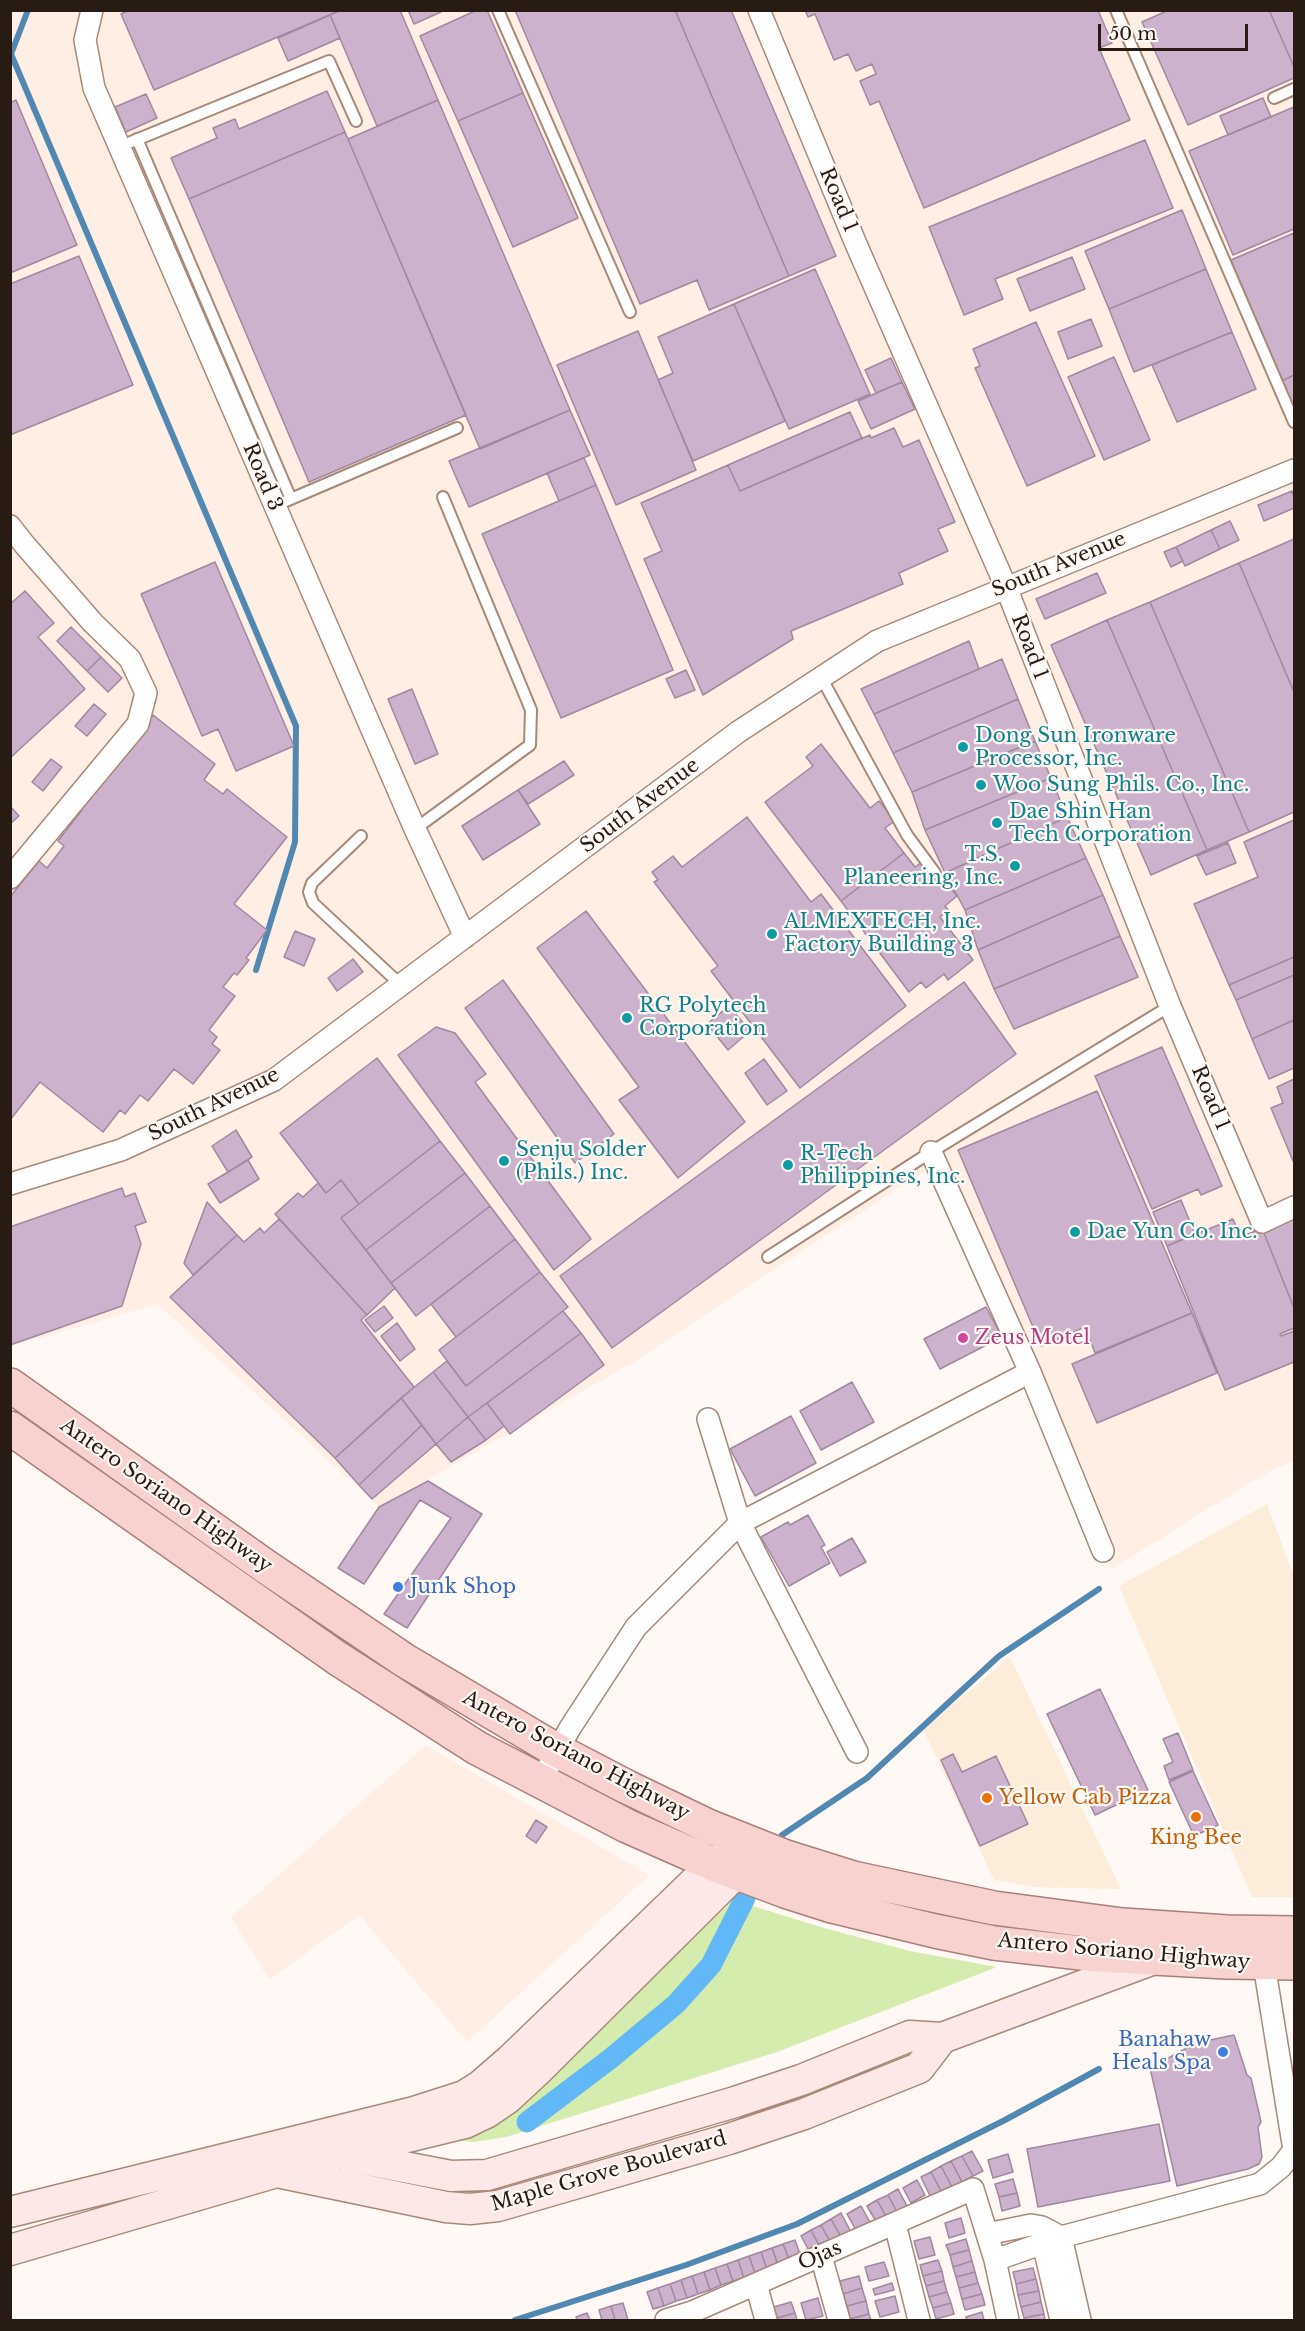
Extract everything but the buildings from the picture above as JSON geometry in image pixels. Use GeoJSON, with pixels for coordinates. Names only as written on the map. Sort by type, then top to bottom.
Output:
{"type":"FeatureCollection","features":[{"type":"Feature","properties":{"kind":"main road","name":"Antero Soriano Highway"},"geometry":{"type":"LineString","coordinates":[[10,1385],[334,1615],[404,1660],[556,1750],[685,1816],[786,1857],[853,1878],[916,1893],[994,1908],[1123,1925],[1272,1953]]}},
{"type":"Feature","properties":{"kind":"main road","name":"Antero Soriano Highway"},"geometry":{"type":"LineString","coordinates":[[10,1428],[337,1658],[477,1748],[627,1826],[724,1869],[809,1899],[935,1931],[1042,1949],[1156,1959],[1272,1953],[1294,1933]]}},
{"type":"Feature","properties":{"kind":"main road"},"geometry":{"type":"LineString","coordinates":[[277,2159],[338,2154],[465,2123],[496,2107],[545,2064],[748,1842]]}},
{"type":"Feature","properties":{"kind":"main road"},"geometry":{"type":"LineString","coordinates":[[277,2159],[456,2100],[472,2092],[724,1869]]}},
{"type":"Feature","properties":{"kind":"main road","name":"Maple Grove Boulevard"},"geometry":{"type":"LineString","coordinates":[[338,2154],[450,2176],[487,2175],[735,2102],[810,2076],[910,2036],[942,2038],[1156,1959]]}},
{"type":"Feature","properties":{"kind":"main road","name":"Maple Grove Boulevard"},"geometry":{"type":"LineString","coordinates":[[10,2212],[277,2159],[446,2207],[470,2209],[498,2206],[729,2139],[804,2114],[919,2068],[942,2038]]}},
{"type":"Feature","properties":{"kind":"main road","name":"Maple Grove Boulevard"},"geometry":{"type":"LineString","coordinates":[[10,2250],[277,2159]]}},
{"type":"Feature","properties":{"kind":"street","name":"Road 3"},"geometry":{"type":"LineString","coordinates":[[92,10],[85,40],[94,88],[128,143],[283,502],[414,829],[465,937]]}},
{"type":"Feature","properties":{"kind":"street","name":"Road 1"},"geometry":{"type":"LineString","coordinates":[[759,10],[856,244],[1006,586],[1170,1006],[1262,1222],[1294,1207]]}},
{"type":"Feature","properties":{"kind":"street","name":"South Avenue"},"geometry":{"type":"LineString","coordinates":[[10,1184],[120,1150],[274,1080],[738,732],[877,641],[1006,586],[1294,470]]}},
{"type":"Feature","properties":{"kind":"street"},"geometry":{"type":"LineString","coordinates":[[10,526],[86,614],[130,659],[146,693],[138,724],[10,878]]}},
{"type":"Feature","properties":{"kind":"street"},"geometry":{"type":"LineString","coordinates":[[931,1152],[1030,1372],[1103,1551]]}},
{"type":"Feature","properties":{"kind":"street"},"geometry":{"type":"LineString","coordinates":[[540,1782],[556,1750],[636,1627],[741,1524],[1030,1372]]}},
{"type":"Feature","properties":{"kind":"street"},"geometry":{"type":"LineString","coordinates":[[708,1419],[741,1524],[857,1752]]}},
{"type":"Feature","properties":{"kind":"street"},"geometry":{"type":"LineString","coordinates":[[995,2260],[1052,2240],[1260,2184],[1281,2168],[1294,2150],[1272,1953]]}},
{"type":"Feature","properties":{"kind":"street","name":"Ojas"},"geometry":{"type":"LineString","coordinates":[[666,2320],[693,2316],[756,2284],[973,2189],[987,2234]]}},
{"type":"Feature","properties":{"kind":"street"},"geometry":{"type":"LineString","coordinates":[[895,2224],[919,2320]]}},
{"type":"Feature","properties":{"kind":"street"},"geometry":{"type":"LineString","coordinates":[[1008,2320],[987,2234],[1031,2225],[1042,2227],[1052,2240],[1080,2320]]}},
{"type":"Feature","properties":{"kind":"street"},"geometry":{"type":"LineString","coordinates":[[1052,2240],[1061,2320]]}},
{"type":"Feature","properties":{"kind":"street"},"geometry":{"type":"LineString","coordinates":[[821,2256],[839,2320]]}},
{"type":"Feature","properties":{"kind":"street"},"geometry":{"type":"LineString","coordinates":[[756,2284],[766,2320]]}},
{"type":"Feature","properties":{"kind":"lane"},"geometry":{"type":"LineString","coordinates":[[498,10],[630,312]]}},
{"type":"Feature","properties":{"kind":"lane"},"geometry":{"type":"LineString","coordinates":[[1116,10],[1294,422]]}},
{"type":"Feature","properties":{"kind":"lane"},"geometry":{"type":"LineString","coordinates":[[128,143],[329,60],[356,121]]}},
{"type":"Feature","properties":{"kind":"lane"},"geometry":{"type":"LineString","coordinates":[[1274,98],[1294,89]]}},
{"type":"Feature","properties":{"kind":"lane"},"geometry":{"type":"LineString","coordinates":[[283,502],[457,429]]}},
{"type":"Feature","properties":{"kind":"lane"},"geometry":{"type":"LineString","coordinates":[[414,829],[530,745],[531,710],[443,497]]}},
{"type":"Feature","properties":{"kind":"lane"},"geometry":{"type":"LineString","coordinates":[[821,678],[906,835],[935,873]]}},
{"type":"Feature","properties":{"kind":"lane"},"geometry":{"type":"LineString","coordinates":[[361,836],[312,883],[309,892],[313,903],[401,985]]}},
{"type":"Feature","properties":{"kind":"lane"},"geometry":{"type":"LineString","coordinates":[[768,1257],[931,1152],[1170,1006]]}},
{"type":"Feature","properties":{"kind":"shaded area"},"geometry":{"type":"Polygon","coordinates":[[[11,11],[1294,11],[1294,1460],[1259,1477],[1111,1570],[938,1162],[632,1363],[379,1507],[158,1304],[11,1346],[11,11]]]}},
{"type":"Feature","properties":{"kind":"shaded area"},"geometry":{"type":"Polygon","coordinates":[[[1267,1504],[1294,1577],[1294,1897],[1252,1897],[1119,1586],[1267,1504]]]}},
{"type":"Feature","properties":{"kind":"shaded area"},"geometry":{"type":"Polygon","coordinates":[[[1010,1657],[1121,1889],[1034,1887],[994,1880],[923,1729],[1010,1657]]]}},
{"type":"Feature","properties":{"kind":"shaded area"},"geometry":{"type":"Polygon","coordinates":[[[426,1745],[649,1875],[467,2042],[359,1915],[269,1980],[231,1917],[426,1745]]]}},
{"type":"Feature","properties":{"kind":"green space"},"geometry":{"type":"Polygon","coordinates":[[[733,1900],[910,1951],[997,1967],[777,2052],[506,2137],[474,2142],[461,2141],[486,2132],[512,2115],[733,1900]]]}},
{"type":"Feature","properties":{"kind":"waterway"},"geometry":{"type":"LineString","coordinates":[[28,10],[11,54],[296,726],[295,842],[256,970]]}},
{"type":"Feature","properties":{"kind":"waterway"},"geometry":{"type":"LineString","coordinates":[[782,1835],[867,1778],[999,1656],[1099,1589]]}},
{"type":"Feature","properties":{"kind":"waterway"},"geometry":{"type":"LineString","coordinates":[[527,2122],[610,2059],[676,2004],[711,1965],[745,1898]]}},
{"type":"Feature","properties":{"kind":"waterway"},"geometry":{"type":"LineString","coordinates":[[515,2320],[686,2265],[797,2224],[1005,2120],[1099,2069]]}},
{"type":"Feature","properties":{"kind":"place","name":"Dong Sun Ironware Processor, Inc."},"geometry":{"type":"Point","coordinates":[963,747]}},
{"type":"Feature","properties":{"kind":"place","name":"Woo Sung Phils. Co., Inc."},"geometry":{"type":"Point","coordinates":[981,785]}},
{"type":"Feature","properties":{"kind":"place","name":"Dae Shin Han Tech Corporation"},"geometry":{"type":"Point","coordinates":[997,823]}},
{"type":"Feature","properties":{"kind":"place","name":"T.S. Planeering, Inc."},"geometry":{"type":"Point","coordinates":[1015,866]}},
{"type":"Feature","properties":{"kind":"place","name":"ALMEXTECH, Inc. Factory Building 3"},"geometry":{"type":"Point","coordinates":[772,934]}},
{"type":"Feature","properties":{"kind":"place","name":"RG Polytech Corporation"},"geometry":{"type":"Point","coordinates":[627,1018]}},
{"type":"Feature","properties":{"kind":"place","name":"Senju Solder (Phils.) Inc."},"geometry":{"type":"Point","coordinates":[504,1161]}},
{"type":"Feature","properties":{"kind":"place","name":"R-Tech Philippines, Inc."},"geometry":{"type":"Point","coordinates":[788,1165]}},
{"type":"Feature","properties":{"kind":"place","name":"Dae Yun Co. Inc."},"geometry":{"type":"Point","coordinates":[1075,1232]}},
{"type":"Feature","properties":{"kind":"place","name":"Zeus Motel"},"geometry":{"type":"Point","coordinates":[963,1338]}},
{"type":"Feature","properties":{"kind":"place","name":"Junk Shop"},"geometry":{"type":"Point","coordinates":[398,1587]}},
{"type":"Feature","properties":{"kind":"place","name":"Yellow Cab Pizza"},"geometry":{"type":"Point","coordinates":[987,1798]}},
{"type":"Feature","properties":{"kind":"place","name":"King Bee"},"geometry":{"type":"Point","coordinates":[1196,1817]}},
{"type":"Feature","properties":{"kind":"place","name":"Banahaw Heals Spa"},"geometry":{"type":"Point","coordinates":[1223,2052]}}]}
